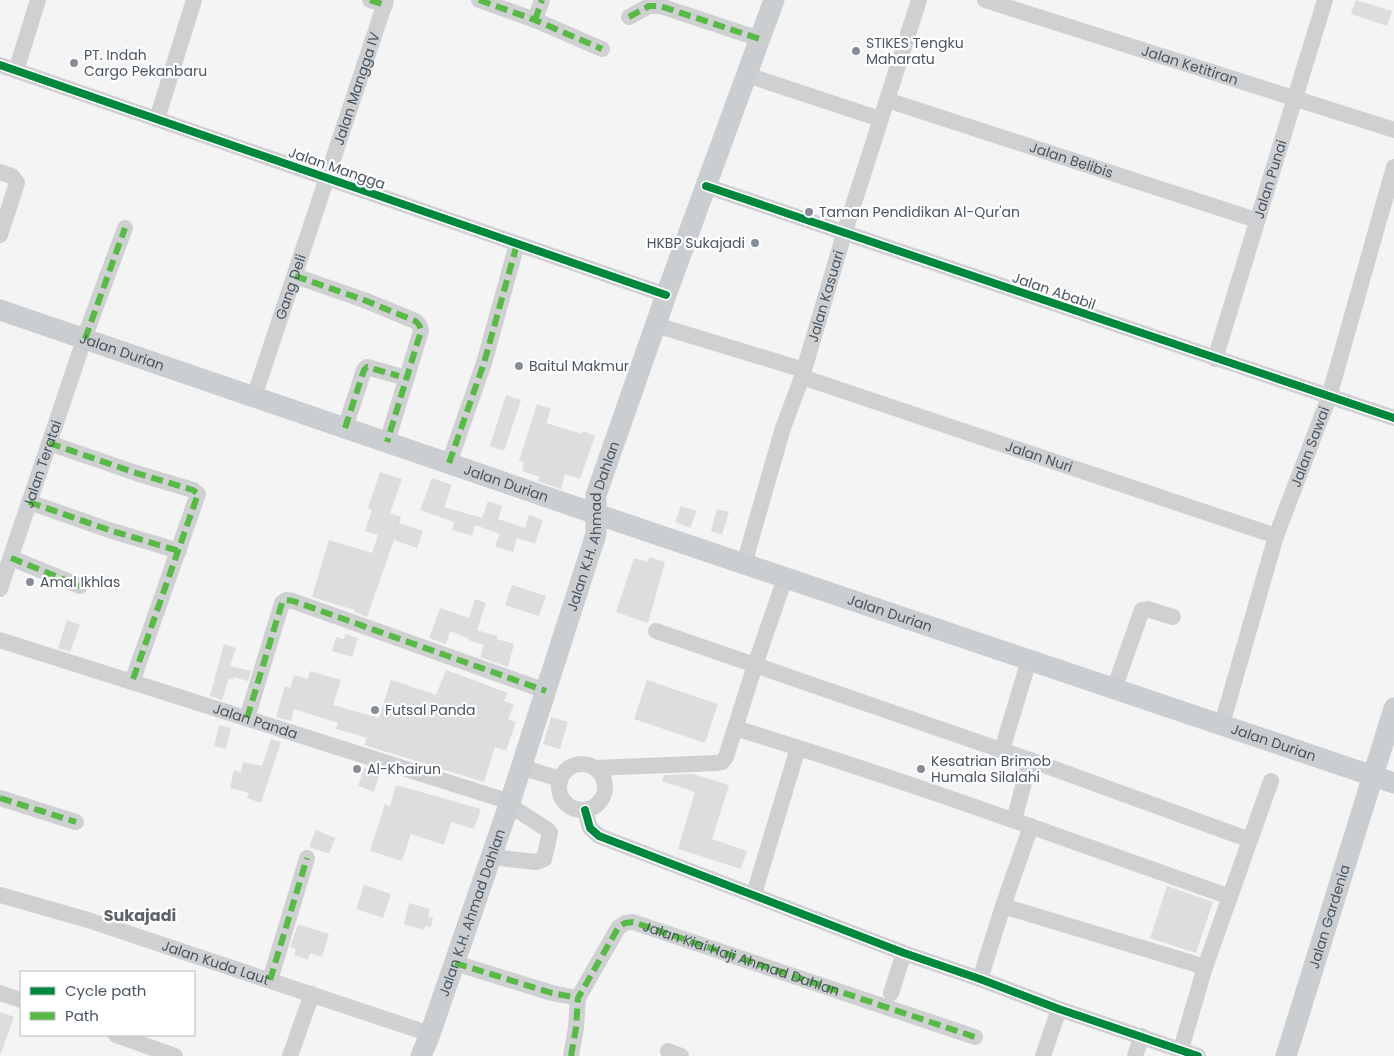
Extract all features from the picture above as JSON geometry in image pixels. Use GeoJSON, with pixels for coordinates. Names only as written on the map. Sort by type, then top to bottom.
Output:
{"type":"FeatureCollection","features":[{"type":"Feature","properties":{"kind":"main road","name":"Jalan K.H. Ahmad Dahlan"},"geometry":{"type":"LineString","coordinates":[[420,1056],[430,1034],[510,803],[596,534],[596,495],[666,295],[774,0]]}},
{"type":"Feature","properties":{"kind":"main road","name":"Jalan Durian"},"geometry":{"type":"LineString","coordinates":[[0,310],[596,514],[1394,783]]}},
{"type":"Feature","properties":{"kind":"main road","name":"Jalan Gardenia"},"geometry":{"type":"LineString","coordinates":[[1286,1056],[1394,708]]}},
{"type":"Feature","properties":{"kind":"street"},"geometry":{"type":"LineString","coordinates":[[16,71],[38,0]]}},
{"type":"Feature","properties":{"kind":"street"},"geometry":{"type":"LineString","coordinates":[[157,119],[194,0]]}},
{"type":"Feature","properties":{"kind":"street"},"geometry":{"type":"LineString","coordinates":[[479,0],[535,20],[602,49]]}},
{"type":"Feature","properties":{"kind":"street"},"geometry":{"type":"LineString","coordinates":[[535,20],[542,0]]}},
{"type":"Feature","properties":{"kind":"street","name":"Jalan Kasuari"},"geometry":{"type":"LineString","coordinates":[[744,564],[783,428],[803,373],[844,234],[919,0]]}},
{"type":"Feature","properties":{"kind":"street","name":"Jalan Ketitiran"},"geometry":{"type":"LineString","coordinates":[[985,0],[1394,130]]}},
{"type":"Feature","properties":{"kind":"street","name":"Jalan Punai"},"geometry":{"type":"LineString","coordinates":[[1215,359],[1256,220],[1325,0]]}},
{"type":"Feature","properties":{"kind":"street","name":"Jalan Mangga IV"},"geometry":{"type":"LineString","coordinates":[[327,178],[380,2]]}},
{"type":"Feature","properties":{"kind":"street"},"geometry":{"type":"LineString","coordinates":[[629,17],[649,6],[660,6],[760,39]]}},
{"type":"Feature","properties":{"kind":"street","name":"Jalan Mangga"},"geometry":{"type":"LineString","coordinates":[[0,65],[666,295]]}},
{"type":"Feature","properties":{"kind":"street"},"geometry":{"type":"LineString","coordinates":[[747,74],[880,119]]}},
{"type":"Feature","properties":{"kind":"street","name":"Jalan Belibis"},"geometry":{"type":"LineString","coordinates":[[888,100],[1256,220]]}},
{"type":"Feature","properties":{"kind":"street","name":"Jalan Sawai"},"geometry":{"type":"LineString","coordinates":[[1222,724],[1276,536],[1329,398],[1394,167]]}},
{"type":"Feature","properties":{"kind":"street"},"geometry":{"type":"LineString","coordinates":[[0,172],[12,176],[17,183],[0,235]]}},
{"type":"Feature","properties":{"kind":"street","name":"Gang Deli"},"geometry":{"type":"LineString","coordinates":[[254,397],[327,178]]}},
{"type":"Feature","properties":{"kind":"street","name":"Jalan Ababil"},"geometry":{"type":"LineString","coordinates":[[706,186],[1329,398],[1394,418]]}},
{"type":"Feature","properties":{"kind":"street","name":"Jalan Teratai"},"geometry":{"type":"LineString","coordinates":[[0,588],[125,228]]}},
{"type":"Feature","properties":{"kind":"street"},"geometry":{"type":"LineString","coordinates":[[449,463],[484,363],[517,244]]}},
{"type":"Feature","properties":{"kind":"street"},"geometry":{"type":"LineString","coordinates":[[295,276],[364,300],[417,322],[420,327],[421,331],[387,442]]}},
{"type":"Feature","properties":{"kind":"street","name":"Jalan Nuri"},"geometry":{"type":"LineString","coordinates":[[656,325],[803,373],[1276,536]]}},
{"type":"Feature","properties":{"kind":"street"},"geometry":{"type":"LineString","coordinates":[[345,428],[364,370],[367,367],[399,376]]}},
{"type":"Feature","properties":{"kind":"street"},"geometry":{"type":"LineString","coordinates":[[49,443],[198,494],[132,682]]}},
{"type":"Feature","properties":{"kind":"street"},"geometry":{"type":"LineString","coordinates":[[29,502],[109,530],[179,551]]}},
{"type":"Feature","properties":{"kind":"street"},"geometry":{"type":"LineString","coordinates":[[10,558],[80,586]]}},
{"type":"Feature","properties":{"kind":"street"},"geometry":{"type":"LineString","coordinates":[[595,768],[604,780],[604,795],[595,806],[585,810],[570,807],[560,795],[560,779],[566,770],[575,765],[586,764],[595,768],[722,762],[726,757],[785,578]]}},
{"type":"Feature","properties":{"kind":"street"},"geometry":{"type":"LineString","coordinates":[[247,718],[282,603],[286,600],[546,691]]}},
{"type":"Feature","properties":{"kind":"street"},"geometry":{"type":"LineString","coordinates":[[1114,689],[1142,610],[1147,609],[1173,617]]}},
{"type":"Feature","properties":{"kind":"street"},"geometry":{"type":"LineString","coordinates":[[656,630],[1002,750],[1250,840]]}},
{"type":"Feature","properties":{"kind":"street","name":"Jalan Panda"},"geometry":{"type":"LineString","coordinates":[[0,640],[510,803],[550,833],[544,859],[536,862],[491,857]]}},
{"type":"Feature","properties":{"kind":"street"},"geometry":{"type":"LineString","coordinates":[[1002,750],[1029,660]]}},
{"type":"Feature","properties":{"kind":"street"},"geometry":{"type":"LineString","coordinates":[[735,728],[1014,820],[1230,897]]}},
{"type":"Feature","properties":{"kind":"street"},"geometry":{"type":"LineString","coordinates":[[754,894],[798,748]]}},
{"type":"Feature","properties":{"kind":"street"},"geometry":{"type":"LineString","coordinates":[[1014,820],[1030,760]]}},
{"type":"Feature","properties":{"kind":"street"},"geometry":{"type":"LineString","coordinates":[[521,767],[560,779]]}},
{"type":"Feature","properties":{"kind":"street"},"geometry":{"type":"LineString","coordinates":[[1181,1049],[1205,967],[1271,781]]}},
{"type":"Feature","properties":{"kind":"street"},"geometry":{"type":"LineString","coordinates":[[0,798],[76,822]]}},
{"type":"Feature","properties":{"kind":"street"},"geometry":{"type":"LineString","coordinates":[[585,810],[590,828],[599,836],[904,953],[1059,1009],[1198,1056]]}},
{"type":"Feature","properties":{"kind":"street"},"geometry":{"type":"LineString","coordinates":[[980,979],[1031,826]]}},
{"type":"Feature","properties":{"kind":"street"},"geometry":{"type":"LineString","coordinates":[[270,980],[307,858]]}},
{"type":"Feature","properties":{"kind":"street","name":"Jalan Kuda Laut"},"geometry":{"type":"LineString","coordinates":[[0,894],[88,920],[430,1034]]}},
{"type":"Feature","properties":{"kind":"street"},"geometry":{"type":"LineString","coordinates":[[1003,906],[1205,967]]}},
{"type":"Feature","properties":{"kind":"street","name":"Jalan Kiai Haji Ahmad Dahlan"},"geometry":{"type":"LineString","coordinates":[[578,998],[618,928],[625,923],[632,922],[888,1000],[975,1037]]}},
{"type":"Feature","properties":{"kind":"street"},"geometry":{"type":"LineString","coordinates":[[888,1000],[904,953]]}},
{"type":"Feature","properties":{"kind":"street"},"geometry":{"type":"LineString","coordinates":[[455,963],[578,998],[576,1028],[571,1056]]}},
{"type":"Feature","properties":{"kind":"street"},"geometry":{"type":"LineString","coordinates":[[0,993],[20,1000]]}},
{"type":"Feature","properties":{"kind":"street"},"geometry":{"type":"LineString","coordinates":[[290,1056],[312,994]]}},
{"type":"Feature","properties":{"kind":"street"},"geometry":{"type":"LineString","coordinates":[[1043,1056],[1059,1009]]}},
{"type":"Feature","properties":{"kind":"street"},"geometry":{"type":"LineString","coordinates":[[119,1036],[175,1056]]}},
{"type":"Feature","properties":{"kind":"street"},"geometry":{"type":"LineString","coordinates":[[1135,1056],[1142,1036]]}},
{"type":"Feature","properties":{"kind":"building"},"geometry":{"type":"Polygon","coordinates":[[[1356,0],[1392,11],[1387,26],[1351,14],[1356,0]]]}},
{"type":"Feature","properties":{"kind":"building"},"geometry":{"type":"Polygon","coordinates":[[[506,395],[521,400],[504,451],[490,446],[506,395]]]}},
{"type":"Feature","properties":{"kind":"building"},"geometry":{"type":"Polygon","coordinates":[[[537,404],[551,409],[546,423],[582,434],[583,431],[595,436],[580,479],[565,474],[561,489],[538,481],[540,477],[522,471],[524,462],[519,461],[537,404]]]}},
{"type":"Feature","properties":{"kind":"building"},"geometry":{"type":"Polygon","coordinates":[[[380,472],[402,479],[390,513],[401,517],[399,523],[423,531],[417,548],[394,540],[367,617],[354,612],[354,610],[312,597],[329,540],[372,553],[378,535],[365,531],[372,510],[368,508],[380,472]]]}},
{"type":"Feature","properties":{"kind":"building"},"geometry":{"type":"Polygon","coordinates":[[[432,478],[452,485],[444,507],[482,518],[488,501],[502,506],[498,519],[525,528],[529,515],[543,520],[535,544],[517,538],[513,552],[495,546],[500,534],[475,525],[472,536],[452,530],[454,522],[420,510],[432,478]]]}},
{"type":"Feature","properties":{"kind":"building"},"geometry":{"type":"Polygon","coordinates":[[[681,506],[697,511],[690,528],[675,522],[681,506]]]}},
{"type":"Feature","properties":{"kind":"building"},"geometry":{"type":"Polygon","coordinates":[[[717,509],[729,512],[722,535],[711,531],[717,509]]]}},
{"type":"Feature","properties":{"kind":"building"},"geometry":{"type":"Polygon","coordinates":[[[649,557],[665,562],[648,623],[616,612],[634,558],[648,562],[649,557]]]}},
{"type":"Feature","properties":{"kind":"building"},"geometry":{"type":"Polygon","coordinates":[[[512,585],[546,596],[539,616],[505,605],[512,585]]]}},
{"type":"Feature","properties":{"kind":"building"},"geometry":{"type":"Polygon","coordinates":[[[475,599],[486,603],[477,630],[514,644],[508,667],[480,657],[484,645],[450,631],[446,644],[429,638],[440,608],[469,618],[475,599]]]}},
{"type":"Feature","properties":{"kind":"building"},"geometry":{"type":"Polygon","coordinates":[[[67,620],[80,625],[70,652],[58,648],[67,620]]]}},
{"type":"Feature","properties":{"kind":"building"},"geometry":{"type":"Polygon","coordinates":[[[345,634],[358,638],[352,657],[332,651],[336,637],[344,639],[345,634]]]}},
{"type":"Feature","properties":{"kind":"building"},"geometry":{"type":"Polygon","coordinates":[[[224,644],[236,648],[230,666],[251,671],[248,681],[233,677],[233,680],[229,678],[222,700],[210,696],[224,644]]]}},
{"type":"Feature","properties":{"kind":"building"},"geometry":{"type":"Polygon","coordinates":[[[446,670],[508,693],[504,701],[514,704],[508,719],[516,722],[506,751],[495,747],[484,782],[364,745],[367,738],[336,729],[338,723],[294,709],[291,721],[276,717],[285,686],[290,688],[294,675],[308,679],[310,671],[341,680],[333,705],[379,718],[391,680],[436,695],[446,670]]]}},
{"type":"Feature","properties":{"kind":"building"},"geometry":{"type":"Polygon","coordinates":[[[647,680],[718,704],[705,743],[634,719],[647,680]]]}},
{"type":"Feature","properties":{"kind":"building"},"geometry":{"type":"Polygon","coordinates":[[[551,717],[568,722],[560,749],[543,744],[551,717]]]}},
{"type":"Feature","properties":{"kind":"building"},"geometry":{"type":"Polygon","coordinates":[[[219,725],[231,728],[226,749],[214,746],[219,725]]]}},
{"type":"Feature","properties":{"kind":"building"},"geometry":{"type":"Polygon","coordinates":[[[271,739],[281,742],[261,803],[247,798],[249,793],[230,788],[234,770],[241,772],[243,762],[262,766],[271,739]]]}},
{"type":"Feature","properties":{"kind":"building"},"geometry":{"type":"Polygon","coordinates":[[[364,768],[380,773],[374,792],[358,786],[364,768]]]}},
{"type":"Feature","properties":{"kind":"building"},"geometry":{"type":"Polygon","coordinates":[[[693,774],[729,785],[712,839],[747,851],[741,869],[678,849],[695,792],[662,781],[664,775],[693,774]]]}},
{"type":"Feature","properties":{"kind":"building"},"geometry":{"type":"Polygon","coordinates":[[[396,785],[481,809],[474,829],[451,822],[444,845],[411,834],[402,861],[370,851],[385,804],[390,806],[396,785]]]}},
{"type":"Feature","properties":{"kind":"building"},"geometry":{"type":"Polygon","coordinates":[[[316,830],[335,838],[329,854],[309,847],[316,830]]]}},
{"type":"Feature","properties":{"kind":"building"},"geometry":{"type":"Polygon","coordinates":[[[364,885],[391,894],[383,918],[356,909],[364,885]]]}},
{"type":"Feature","properties":{"kind":"building"},"geometry":{"type":"Polygon","coordinates":[[[1167,886],[1213,902],[1196,953],[1150,938],[1167,886]]]}},
{"type":"Feature","properties":{"kind":"building"},"geometry":{"type":"Polygon","coordinates":[[[409,903],[430,909],[428,917],[433,918],[431,927],[425,926],[424,930],[404,924],[409,903]]]}},
{"type":"Feature","properties":{"kind":"building"},"geometry":{"type":"Polygon","coordinates":[[[298,924],[329,934],[322,957],[310,953],[308,960],[294,955],[296,949],[290,947],[298,924]]]}},
{"type":"Feature","properties":{"kind":"building"},"geometry":{"type":"Polygon","coordinates":[[[0,1012],[14,1017],[1,1053],[0,1053],[0,1012]]]}},
{"type":"Feature","properties":{"kind":"marked path"},"geometry":{"type":"LineString","coordinates":[[370,0],[385,5]]}},
{"type":"Feature","properties":{"kind":"marked path"},"geometry":{"type":"LineString","coordinates":[[479,0],[535,20],[602,49]]}},
{"type":"Feature","properties":{"kind":"marked path"},"geometry":{"type":"LineString","coordinates":[[535,20],[542,0]]}},
{"type":"Feature","properties":{"kind":"marked path"},"geometry":{"type":"LineString","coordinates":[[629,17],[649,6],[660,6],[760,39]]}},
{"type":"Feature","properties":{"kind":"marked path"},"geometry":{"type":"LineString","coordinates":[[85,339],[125,228]]}},
{"type":"Feature","properties":{"kind":"marked path"},"geometry":{"type":"LineString","coordinates":[[449,463],[484,363],[517,244]]}},
{"type":"Feature","properties":{"kind":"marked path"},"geometry":{"type":"LineString","coordinates":[[295,276],[364,300],[413,320],[419,325],[421,331],[387,442]]}},
{"type":"Feature","properties":{"kind":"marked path"},"geometry":{"type":"LineString","coordinates":[[345,428],[364,370],[367,367],[399,376]]}},
{"type":"Feature","properties":{"kind":"marked path"},"geometry":{"type":"LineString","coordinates":[[49,443],[136,473],[193,490],[198,494],[132,682]]}},
{"type":"Feature","properties":{"kind":"marked path"},"geometry":{"type":"LineString","coordinates":[[29,502],[109,530],[179,551]]}},
{"type":"Feature","properties":{"kind":"marked path"},"geometry":{"type":"LineString","coordinates":[[11,558],[80,586]]}},
{"type":"Feature","properties":{"kind":"marked path"},"geometry":{"type":"LineString","coordinates":[[247,718],[282,603],[286,600],[546,691]]}},
{"type":"Feature","properties":{"kind":"marked path"},"geometry":{"type":"LineString","coordinates":[[0,798],[76,822]]}},
{"type":"Feature","properties":{"kind":"marked path"},"geometry":{"type":"LineString","coordinates":[[270,980],[307,858]]}},
{"type":"Feature","properties":{"kind":"marked path"},"geometry":{"type":"LineString","coordinates":[[571,1056],[576,1028],[578,998],[618,928],[625,923],[633,922],[975,1037]]}},
{"type":"Feature","properties":{"kind":"marked path"},"geometry":{"type":"LineString","coordinates":[[455,963],[552,993],[578,998]]}},
{"type":"Feature","properties":{"kind":"cycle path"},"geometry":{"type":"LineString","coordinates":[[0,65],[666,295]]}},
{"type":"Feature","properties":{"kind":"cycle path"},"geometry":{"type":"LineString","coordinates":[[706,186],[1394,418]]}},
{"type":"Feature","properties":{"kind":"cycle path"},"geometry":{"type":"LineString","coordinates":[[585,810],[590,828],[599,836],[904,953],[1059,1009],[1198,1056]]}},
{"type":"Feature","properties":{"kind":"place","name":"STIKES Tengku Maharatu"},"geometry":{"type":"Point","coordinates":[856,51]}},
{"type":"Feature","properties":{"kind":"place","name":"PT. Indah Cargo Pekanbaru"},"geometry":{"type":"Point","coordinates":[74,63]}},
{"type":"Feature","properties":{"kind":"place","name":"Taman Pendidikan Al-Qur'an"},"geometry":{"type":"Point","coordinates":[809,212]}},
{"type":"Feature","properties":{"kind":"place","name":"HKBP Sukajadi"},"geometry":{"type":"Point","coordinates":[755,243]}},
{"type":"Feature","properties":{"kind":"place","name":"Baitul Makmur"},"geometry":{"type":"Point","coordinates":[519,366]}},
{"type":"Feature","properties":{"kind":"place","name":"Amal Ikhlas"},"geometry":{"type":"Point","coordinates":[30,582]}},
{"type":"Feature","properties":{"kind":"place","name":"Futsal Panda"},"geometry":{"type":"Point","coordinates":[375,710]}},
{"type":"Feature","properties":{"kind":"place","name":"Al-Khairun"},"geometry":{"type":"Point","coordinates":[357,769]}},
{"type":"Feature","properties":{"kind":"place","name":"Kesatrian Brimob Humala Silalahi"},"geometry":{"type":"Point","coordinates":[921,769]}},
{"type":"Feature","properties":{"kind":"district","name":"Sukajadi"},"geometry":{"type":"Point","coordinates":[140,915]}}]}
